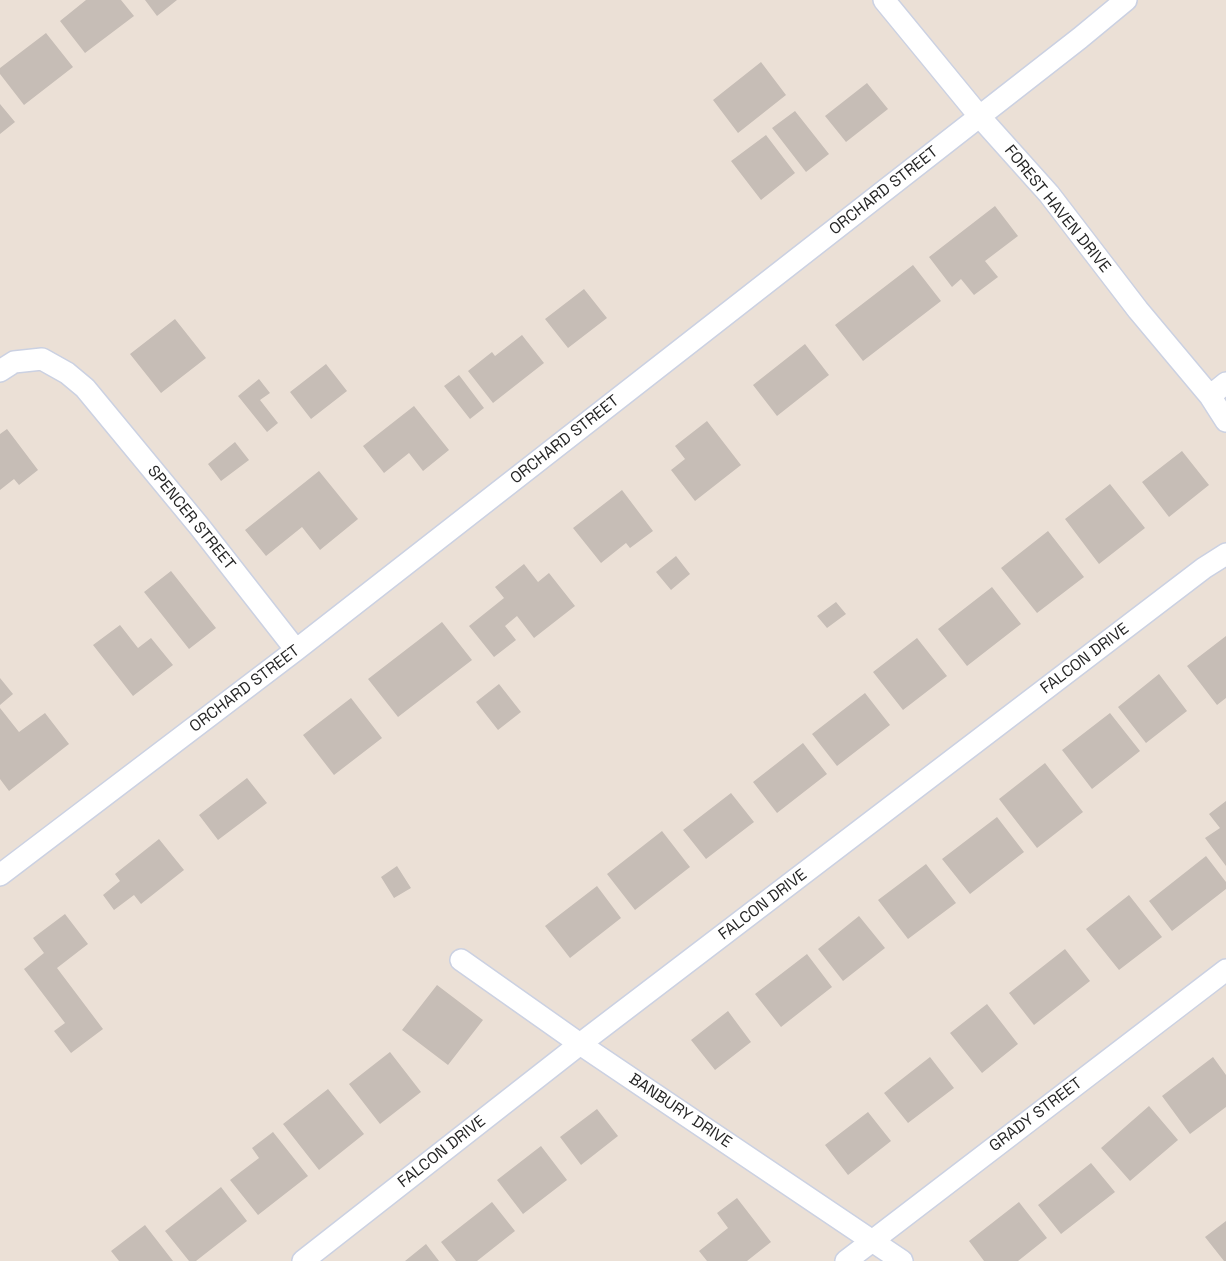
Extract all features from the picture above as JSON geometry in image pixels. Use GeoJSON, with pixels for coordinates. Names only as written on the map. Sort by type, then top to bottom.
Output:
{"type":"FeatureCollection","features":[{"type":"Feature","properties":{"kind":"street","name":"FOREST HAVEN DRIVE"},"geometry":{"type":"LineString","coordinates":[[884,0],[980,117],[1049,194],[1138,310],[1218,390],[1226,421]]}},
{"type":"Feature","properties":{"kind":"street","name":"ORCHARD STREET"},"geometry":{"type":"LineString","coordinates":[[0,875],[296,650],[980,117],[1126,0]]}},
{"type":"Feature","properties":{"kind":"street","name":"SPENCER STREET"},"geometry":{"type":"LineString","coordinates":[[0,371],[14,362],[42,359],[67,374],[85,388],[199,526],[296,650]]}},
{"type":"Feature","properties":{"kind":"street","name":"FALCON DRIVE"},"geometry":{"type":"LineString","coordinates":[[303,1261],[580,1044],[1172,592],[1226,554]]}},
{"type":"Feature","properties":{"kind":"street","name":"BANBURY DRIVE"},"geometry":{"type":"LineString","coordinates":[[460,960],[580,1044],[902,1261]]}},
{"type":"Feature","properties":{"kind":"street","name":"GRADY STREET"},"geometry":{"type":"LineString","coordinates":[[846,1261],[1226,970]]}},
{"type":"Feature","properties":{"kind":"building"},"geometry":{"type":"Polygon","coordinates":[[[86,0],[121,0],[134,16],[85,53],[60,21],[86,0]]]}},
{"type":"Feature","properties":{"kind":"building"},"geometry":{"type":"Polygon","coordinates":[[[145,0],[177,0],[157,16],[145,0]]]}},
{"type":"Feature","properties":{"kind":"building"},"geometry":{"type":"Polygon","coordinates":[[[46,33],[73,67],[24,105],[0,74],[0,68],[46,33]]]}},
{"type":"Feature","properties":{"kind":"building"},"geometry":{"type":"Polygon","coordinates":[[[761,62],[786,95],[738,133],[713,100],[761,62]]]}},
{"type":"Feature","properties":{"kind":"building"},"geometry":{"type":"Polygon","coordinates":[[[867,83],[888,109],[846,142],[825,116],[867,83]]]}},
{"type":"Feature","properties":{"kind":"building"},"geometry":{"type":"Polygon","coordinates":[[[0,104],[15,122],[0,134],[0,104]]]}},
{"type":"Feature","properties":{"kind":"building"},"geometry":{"type":"Polygon","coordinates":[[[795,111],[829,154],[806,172],[772,128],[795,111]]]}},
{"type":"Feature","properties":{"kind":"building"},"geometry":{"type":"Polygon","coordinates":[[[766,135],[795,173],[761,200],[731,161],[766,135]]]}},
{"type":"Feature","properties":{"kind":"building"},"geometry":{"type":"Polygon","coordinates":[[[995,206],[1018,236],[985,261],[998,277],[974,295],[961,279],[952,287],[929,257],[995,206]]]}},
{"type":"Feature","properties":{"kind":"building"},"geometry":{"type":"Polygon","coordinates":[[[913,265],[941,301],[863,361],[835,325],[913,265]]]}},
{"type":"Feature","properties":{"kind":"building"},"geometry":{"type":"Polygon","coordinates":[[[584,289],[607,318],[568,348],[545,319],[584,289]]]}},
{"type":"Feature","properties":{"kind":"building"},"geometry":{"type":"Polygon","coordinates":[[[175,319],[206,358],[161,393],[130,354],[175,319]]]}},
{"type":"Feature","properties":{"kind":"building"},"geometry":{"type":"Polygon","coordinates":[[[522,335],[544,363],[493,403],[468,371],[492,352],[495,356],[522,335]]]}},
{"type":"Feature","properties":{"kind":"building"},"geometry":{"type":"Polygon","coordinates":[[[805,344],[829,375],[777,416],[753,385],[805,344]]]}},
{"type":"Feature","properties":{"kind":"building"},"geometry":{"type":"Polygon","coordinates":[[[326,364],[347,391],[311,419],[290,392],[326,364]]]}},
{"type":"Feature","properties":{"kind":"building"},"geometry":{"type":"Polygon","coordinates":[[[459,375],[484,408],[470,419],[444,386],[459,375]]]}},
{"type":"Feature","properties":{"kind":"building"},"geometry":{"type":"Polygon","coordinates":[[[259,379],[270,393],[260,400],[278,423],[267,432],[238,396],[259,379]]]}},
{"type":"Feature","properties":{"kind":"building"},"geometry":{"type":"Polygon","coordinates":[[[414,406],[449,450],[423,471],[409,453],[384,473],[363,446],[414,406]]]}},
{"type":"Feature","properties":{"kind":"building"},"geometry":{"type":"Polygon","coordinates":[[[707,421],[741,465],[695,501],[671,470],[685,459],[675,446],[707,421]]]}},
{"type":"Feature","properties":{"kind":"building"},"geometry":{"type":"Polygon","coordinates":[[[7,429],[38,470],[19,485],[14,479],[0,490],[0,434],[7,429]]]}},
{"type":"Feature","properties":{"kind":"building"},"geometry":{"type":"Polygon","coordinates":[[[235,442],[249,460],[221,481],[208,464],[235,442]]]}},
{"type":"Feature","properties":{"kind":"building"},"geometry":{"type":"Polygon","coordinates":[[[1182,451],[1209,485],[1169,517],[1142,482],[1182,451]]]}},
{"type":"Feature","properties":{"kind":"building"},"geometry":{"type":"Polygon","coordinates":[[[319,471],[358,519],[320,550],[302,527],[266,556],[245,530],[319,471]]]}},
{"type":"Feature","properties":{"kind":"building"},"geometry":{"type":"Polygon","coordinates":[[[1110,484],[1145,528],[1099,564],[1065,519],[1110,484]]]}},
{"type":"Feature","properties":{"kind":"building"},"geometry":{"type":"Polygon","coordinates":[[[622,490],[653,531],[630,548],[626,543],[601,563],[573,528],[622,490]]]}},
{"type":"Feature","properties":{"kind":"building"},"geometry":{"type":"Polygon","coordinates":[[[1048,531],[1084,577],[1037,613],[1001,568],[1048,531]]]}},
{"type":"Feature","properties":{"kind":"building"},"geometry":{"type":"Polygon","coordinates":[[[676,556],[690,574],[671,590],[656,572],[676,556]]]}},
{"type":"Feature","properties":{"kind":"building"},"geometry":{"type":"Polygon","coordinates":[[[524,564],[538,582],[549,573],[575,606],[534,638],[517,616],[505,626],[516,640],[494,657],[469,626],[504,598],[495,587],[524,564]]]}},
{"type":"Feature","properties":{"kind":"building"},"geometry":{"type":"Polygon","coordinates":[[[171,571],[216,628],[189,649],[144,592],[171,571]]]}},
{"type":"Feature","properties":{"kind":"building"},"geometry":{"type":"Polygon","coordinates":[[[992,587],[1021,624],[967,666],[938,629],[992,587]]]}},
{"type":"Feature","properties":{"kind":"building"},"geometry":{"type":"Polygon","coordinates":[[[836,602],[846,614],[827,628],[817,616],[836,602]]]}},
{"type":"Feature","properties":{"kind":"building"},"geometry":{"type":"Polygon","coordinates":[[[442,622],[472,660],[398,717],[368,679],[442,622]]]}},
{"type":"Feature","properties":{"kind":"building"},"geometry":{"type":"Polygon","coordinates":[[[120,625],[138,648],[151,638],[173,665],[133,696],[93,645],[120,625]]]}},
{"type":"Feature","properties":{"kind":"building"},"geometry":{"type":"Polygon","coordinates":[[[1226,636],[1226,698],[1217,705],[1187,666],[1226,636]]]}},
{"type":"Feature","properties":{"kind":"building"},"geometry":{"type":"Polygon","coordinates":[[[917,638],[947,676],[903,710],[873,672],[917,638]]]}},
{"type":"Feature","properties":{"kind":"building"},"geometry":{"type":"Polygon","coordinates":[[[1159,674],[1187,711],[1146,743],[1118,707],[1159,674]]]}},
{"type":"Feature","properties":{"kind":"building"},"geometry":{"type":"Polygon","coordinates":[[[0,678],[13,694],[0,705],[0,678]]]}},
{"type":"Feature","properties":{"kind":"building"},"geometry":{"type":"Polygon","coordinates":[[[499,684],[521,712],[498,730],[476,702],[499,684]]]}},
{"type":"Feature","properties":{"kind":"building"},"geometry":{"type":"Polygon","coordinates":[[[865,693],[890,725],[837,766],[812,734],[865,693]]]}},
{"type":"Feature","properties":{"kind":"building"},"geometry":{"type":"Polygon","coordinates":[[[351,698],[382,738],[334,775],[303,735],[351,698]]]}},
{"type":"Feature","properties":{"kind":"building"},"geometry":{"type":"Polygon","coordinates":[[[0,708],[19,732],[45,713],[69,744],[9,791],[0,779],[0,708]]]}},
{"type":"Feature","properties":{"kind":"building"},"geometry":{"type":"Polygon","coordinates":[[[1110,713],[1140,751],[1092,789],[1062,750],[1110,713]]]}},
{"type":"Feature","properties":{"kind":"building"},"geometry":{"type":"Polygon","coordinates":[[[803,743],[827,774],[777,813],[753,782],[803,743]]]}},
{"type":"Feature","properties":{"kind":"building"},"geometry":{"type":"Polygon","coordinates":[[[1045,763],[1083,812],[1037,848],[999,799],[1045,763]]]}},
{"type":"Feature","properties":{"kind":"building"},"geometry":{"type":"Polygon","coordinates":[[[247,778],[267,803],[218,840],[199,815],[247,778]]]}},
{"type":"Feature","properties":{"kind":"building"},"geometry":{"type":"Polygon","coordinates":[[[731,793],[754,822],[706,859],[683,830],[731,793]]]}},
{"type":"Feature","properties":{"kind":"building"},"geometry":{"type":"Polygon","coordinates":[[[1226,801],[1226,866],[1205,838],[1220,828],[1209,814],[1226,801]]]}},
{"type":"Feature","properties":{"kind":"building"},"geometry":{"type":"Polygon","coordinates":[[[997,817],[1024,852],[970,894],[942,859],[997,817]]]}},
{"type":"Feature","properties":{"kind":"building"},"geometry":{"type":"Polygon","coordinates":[[[662,831],[690,867],[635,910],[607,874],[662,831]]]}},
{"type":"Feature","properties":{"kind":"building"},"geometry":{"type":"Polygon","coordinates":[[[159,839],[184,870],[141,904],[134,895],[114,910],[103,895],[120,881],[115,874],[159,839]]]}},
{"type":"Feature","properties":{"kind":"building"},"geometry":{"type":"Polygon","coordinates":[[[1206,856],[1226,882],[1226,889],[1172,931],[1149,901],[1206,856]]]}},
{"type":"Feature","properties":{"kind":"building"},"geometry":{"type":"Polygon","coordinates":[[[926,864],[956,903],[908,939],[878,900],[926,864]]]}},
{"type":"Feature","properties":{"kind":"building"},"geometry":{"type":"Polygon","coordinates":[[[397,866],[411,888],[394,898],[381,877],[397,866]]]}},
{"type":"Feature","properties":{"kind":"building"},"geometry":{"type":"Polygon","coordinates":[[[597,886],[621,918],[570,958],[545,926],[597,886]]]}},
{"type":"Feature","properties":{"kind":"building"},"geometry":{"type":"Polygon","coordinates":[[[1129,895],[1162,937],[1119,970],[1086,929],[1129,895]]]}},
{"type":"Feature","properties":{"kind":"building"},"geometry":{"type":"Polygon","coordinates":[[[65,914],[88,944],[57,968],[103,1029],[71,1053],[54,1031],[65,1023],[24,969],[44,953],[33,938],[65,914]]]}},
{"type":"Feature","properties":{"kind":"building"},"geometry":{"type":"Polygon","coordinates":[[[859,916],[885,948],[843,981],[818,949],[859,916]]]}},
{"type":"Feature","properties":{"kind":"building"},"geometry":{"type":"Polygon","coordinates":[[[1065,949],[1090,981],[1034,1025],[1009,993],[1065,949]]]}},
{"type":"Feature","properties":{"kind":"building"},"geometry":{"type":"Polygon","coordinates":[[[807,954],[832,987],[781,1027],[755,994],[807,954]]]}},
{"type":"Feature","properties":{"kind":"building"},"geometry":{"type":"Polygon","coordinates":[[[437,985],[483,1020],[448,1065],[402,1030],[437,985]]]}},
{"type":"Feature","properties":{"kind":"building"},"geometry":{"type":"Polygon","coordinates":[[[987,1004],[1018,1044],[982,1073],[950,1033],[987,1004]]]}},
{"type":"Feature","properties":{"kind":"building"},"geometry":{"type":"Polygon","coordinates":[[[728,1011],[751,1042],[715,1070],[691,1040],[728,1011]]]}},
{"type":"Feature","properties":{"kind":"building"},"geometry":{"type":"Polygon","coordinates":[[[390,1052],[421,1092],[380,1124],[349,1084],[390,1052]]]}},
{"type":"Feature","properties":{"kind":"building"},"geometry":{"type":"Polygon","coordinates":[[[930,1057],[954,1088],[908,1123],[884,1093],[930,1057]]]}},
{"type":"Feature","properties":{"kind":"building"},"geometry":{"type":"Polygon","coordinates":[[[1213,1057],[1226,1075],[1226,1107],[1190,1134],[1162,1096],[1213,1057]]]}},
{"type":"Feature","properties":{"kind":"building"},"geometry":{"type":"Polygon","coordinates":[[[328,1089],[364,1134],[319,1170],[283,1124],[328,1089]]]}},
{"type":"Feature","properties":{"kind":"building"},"geometry":{"type":"Polygon","coordinates":[[[1149,1106],[1178,1140],[1130,1181],[1101,1148],[1149,1106]]]}},
{"type":"Feature","properties":{"kind":"building"},"geometry":{"type":"Polygon","coordinates":[[[597,1109],[618,1136],[581,1165],[560,1137],[597,1109]]]}},
{"type":"Feature","properties":{"kind":"building"},"geometry":{"type":"Polygon","coordinates":[[[868,1112],[891,1141],[848,1175],[825,1145],[868,1112]]]}},
{"type":"Feature","properties":{"kind":"building"},"geometry":{"type":"Polygon","coordinates":[[[273,1132],[308,1176],[258,1215],[230,1180],[259,1158],[252,1148],[273,1132]]]}},
{"type":"Feature","properties":{"kind":"building"},"geometry":{"type":"Polygon","coordinates":[[[541,1146],[567,1180],[523,1214],[497,1180],[541,1146]]]}},
{"type":"Feature","properties":{"kind":"building"},"geometry":{"type":"Polygon","coordinates":[[[1091,1163],[1115,1192],[1061,1234],[1038,1205],[1091,1163]]]}},
{"type":"Feature","properties":{"kind":"building"},"geometry":{"type":"Polygon","coordinates":[[[221,1187],[247,1221],[196,1261],[189,1261],[165,1231],[221,1187]]]}},
{"type":"Feature","properties":{"kind":"building"},"geometry":{"type":"Polygon","coordinates":[[[737,1198],[771,1242],[747,1261],[707,1261],[699,1251],[728,1228],[717,1213],[737,1198]]]}},
{"type":"Feature","properties":{"kind":"building"},"geometry":{"type":"Polygon","coordinates":[[[492,1202],[515,1231],[477,1261],[456,1261],[441,1242],[492,1202]]]}},
{"type":"Feature","properties":{"kind":"building"},"geometry":{"type":"Polygon","coordinates":[[[1019,1202],[1047,1238],[1018,1261],[984,1261],[969,1241],[1019,1202]]]}},
{"type":"Feature","properties":{"kind":"building"},"geometry":{"type":"Polygon","coordinates":[[[1226,1221],[1226,1261],[1224,1261],[1205,1237],[1226,1221]]]}},
{"type":"Feature","properties":{"kind":"building"},"geometry":{"type":"Polygon","coordinates":[[[145,1225],[173,1261],[119,1261],[111,1251],[145,1225]]]}},
{"type":"Feature","properties":{"kind":"building"},"geometry":{"type":"Polygon","coordinates":[[[426,1244],[439,1261],[405,1261],[426,1244]]]}}]}
